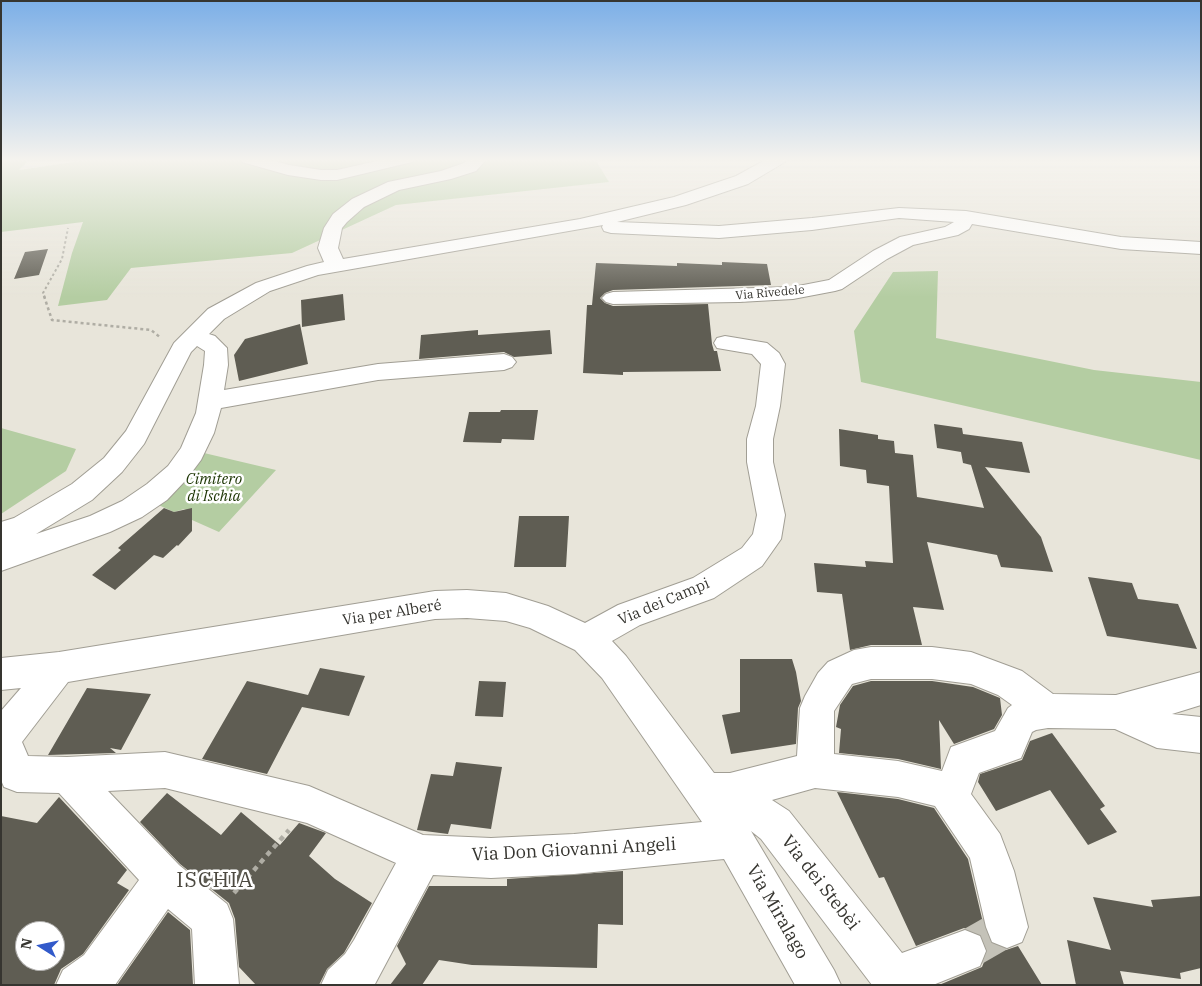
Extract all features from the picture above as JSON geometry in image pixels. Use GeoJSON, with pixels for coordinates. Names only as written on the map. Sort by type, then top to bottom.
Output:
{"type":"FeatureCollection","features":[{"type":"Feature","properties":{"kind":"street"},"geometry":{"type":"LineString","coordinates":[[325,268],[333,228],[340,218],[356,205]]}},
{"type":"Feature","properties":{"kind":"street"},"geometry":{"type":"LineString","coordinates":[[1,534],[23,527],[52,511],[82,492],[113,465],[135,437],[187,343],[216,314],[263,286],[325,268],[580,225],[663,205]]}},
{"type":"Feature","properties":{"kind":"street"},"geometry":{"type":"LineString","coordinates":[[580,225],[719,232],[812,224],[899,213],[966,217],[1121,243],[1201,248]]}},
{"type":"Feature","properties":{"kind":"street","name":"Via Rivedele"},"geometry":{"type":"LineString","coordinates":[[613,298],[766,295],[793,293],[835,285],[880,255],[907,241],[951,231],[962,225],[966,217]]}},
{"type":"Feature","properties":{"kind":"street"},"geometry":{"type":"LineString","coordinates":[[1,558],[100,524],[132,509],[157,492],[176,474],[192,453],[201,433],[210,401],[216,365],[216,348],[207,341],[187,343]]}},
{"type":"Feature","properties":{"kind":"street","name":"Via dei Campi"},"geometry":{"type":"LineString","coordinates":[[586,639],[629,615],[703,588],[752,557],[766,539],[771,515],[760,462],[760,439],[768,406],[773,364],[766,352],[759,348],[725,343]]}},
{"type":"Feature","properties":{"kind":"street"},"geometry":{"type":"LineString","coordinates":[[210,401],[378,372],[504,362]]}},
{"type":"Feature","properties":{"kind":"street","name":"Via per Alberé"},"geometry":{"type":"LineString","coordinates":[[1,674],[60,668],[434,605],[468,604],[506,607],[537,616],[586,639],[605,656],[718,792],[734,839]]}},
{"type":"Feature","properties":{"kind":"street"},"geometry":{"type":"LineString","coordinates":[[815,770],[817,708],[830,685],[840,673],[854,666],[871,662],[932,663],[971,668],[1010,684],[1048,711]]}},
{"type":"Feature","properties":{"kind":"street","name":"Via Don Giovanni Angeli"},"geometry":{"type":"LineString","coordinates":[[60,668],[2,739],[17,774],[67,775],[165,770],[309,805],[422,855],[491,858],[564,854],[734,839]]}},
{"type":"Feature","properties":{"kind":"street"},"geometry":{"type":"LineString","coordinates":[[946,790],[958,782],[964,760],[1008,745],[1020,720],[1030,713],[1048,711],[1116,712],[1201,688]]}},
{"type":"Feature","properties":{"kind":"street"},"geometry":{"type":"LineString","coordinates":[[1116,712],[1157,730],[1201,734]]}},
{"type":"Feature","properties":{"kind":"street"},"geometry":{"type":"LineString","coordinates":[[718,792],[815,770],[898,779],[946,790],[986,848],[994,871],[1007,927]]}},
{"type":"Feature","properties":{"kind":"street"},"geometry":{"type":"LineString","coordinates":[[67,775],[165,880],[212,919],[217,985]]}},
{"type":"Feature","properties":{"kind":"street","name":"Via dei Stebèi"},"geometry":{"type":"LineString","coordinates":[[718,792],[775,826],[896,981]]}},
{"type":"Feature","properties":{"kind":"street","name":"Via Miralago"},"geometry":{"type":"LineString","coordinates":[[734,839],[820,985]]}},
{"type":"Feature","properties":{"kind":"street"},"geometry":{"type":"LineString","coordinates":[[344,985],[360,969],[369,955],[422,855]]}},
{"type":"Feature","properties":{"kind":"street"},"geometry":{"type":"LineString","coordinates":[[78,985],[99,970],[165,880]]}},
{"type":"Feature","properties":{"kind":"street"},"geometry":{"type":"LineString","coordinates":[[896,981],[965,951]]}},
{"type":"Feature","properties":{"kind":"path"},"geometry":{"type":"LineString","coordinates":[[68,228],[62,259],[42,293],[52,320],[151,330],[167,343],[187,343]]}},
{"type":"Feature","properties":{"kind":"path"},"geometry":{"type":"LineString","coordinates":[[212,919],[296,822]]}},
{"type":"Feature","properties":{"kind":"green space"},"geometry":{"type":"Polygon","coordinates":[[[1,205],[396,205],[292,253],[131,268],[107,300],[58,306],[72,253],[83,222],[1,232],[1,205]]]}},
{"type":"Feature","properties":{"kind":"green space"},"geometry":{"type":"Polygon","coordinates":[[[938,271],[936,338],[1094,370],[1201,382],[1201,460],[861,382],[854,331],[893,272],[938,271]]]}},
{"type":"Feature","properties":{"kind":"green space"},"geometry":{"type":"Polygon","coordinates":[[[1,428],[76,449],[66,471],[1,514],[1,428]]]}},
{"type":"Feature","properties":{"kind":"green space","name":"Cimitero di Ischia"},"geometry":{"type":"Polygon","coordinates":[[[204,453],[276,470],[219,532],[192,520],[192,512],[184,509],[174,512],[154,503],[204,453]]]}},
{"type":"Feature","properties":{"kind":"building"},"geometry":{"type":"Polygon","coordinates":[[[48,249],[39,275],[14,279],[25,252],[48,249]]]}},
{"type":"Feature","properties":{"kind":"building"},"geometry":{"type":"Polygon","coordinates":[[[722,262],[767,264],[771,285],[613,290],[605,293],[600,298],[605,303],[613,306],[708,304],[712,344],[714,351],[717,351],[721,371],[623,372],[623,375],[583,373],[587,305],[592,305],[596,263],[677,266],[677,263],[722,265],[722,262]]]}},
{"type":"Feature","properties":{"kind":"building"},"geometry":{"type":"Polygon","coordinates":[[[343,294],[345,320],[302,327],[301,300],[343,294]]]}},
{"type":"Feature","properties":{"kind":"building"},"geometry":{"type":"Polygon","coordinates":[[[300,324],[308,364],[239,381],[234,355],[245,339],[300,324]]]}},
{"type":"Feature","properties":{"kind":"building"},"geometry":{"type":"Polygon","coordinates":[[[478,330],[478,335],[550,330],[552,354],[514,357],[504,352],[419,359],[421,335],[478,330]]]}},
{"type":"Feature","properties":{"kind":"building"},"geometry":{"type":"Polygon","coordinates":[[[501,410],[538,410],[534,440],[502,439],[501,443],[463,442],[469,412],[500,412],[501,410]]]}},
{"type":"Feature","properties":{"kind":"building"},"geometry":{"type":"Polygon","coordinates":[[[934,424],[962,428],[963,434],[1022,442],[1030,473],[985,467],[1041,537],[1053,572],[1001,567],[997,555],[927,542],[944,610],[913,607],[922,645],[871,645],[850,650],[842,594],[817,592],[814,563],[866,567],[865,561],[893,563],[889,486],[867,483],[866,470],[840,466],[839,429],[878,435],[878,439],[894,441],[895,453],[913,455],[917,497],[984,508],[971,465],[963,463],[961,452],[937,448],[934,424]]]}},
{"type":"Feature","properties":{"kind":"building"},"geometry":{"type":"Polygon","coordinates":[[[164,508],[174,512],[192,508],[192,531],[178,546],[163,558],[154,555],[115,590],[92,575],[121,550],[118,548],[164,508]]]}},
{"type":"Feature","properties":{"kind":"building"},"geometry":{"type":"Polygon","coordinates":[[[519,516],[569,516],[566,567],[514,567],[519,516]]]}},
{"type":"Feature","properties":{"kind":"building"},"geometry":{"type":"Polygon","coordinates":[[[1088,577],[1132,583],[1138,599],[1178,604],[1197,649],[1107,636],[1088,577]]]}},
{"type":"Feature","properties":{"kind":"building"},"geometry":{"type":"Polygon","coordinates":[[[740,659],[792,659],[801,701],[798,708],[796,744],[731,754],[722,715],[740,712],[740,659]]]}},
{"type":"Feature","properties":{"kind":"building"},"geometry":{"type":"Polygon","coordinates":[[[320,668],[365,676],[349,716],[302,707],[267,774],[202,759],[247,681],[308,695],[320,668]]]}},
{"type":"Feature","properties":{"kind":"building"},"geometry":{"type":"Polygon","coordinates":[[[479,681],[506,682],[503,717],[475,716],[479,681]]]}},
{"type":"Feature","properties":{"kind":"building"},"geometry":{"type":"Polygon","coordinates":[[[871,681],[932,681],[973,687],[1000,698],[1002,715],[994,729],[954,744],[939,720],[941,769],[898,759],[839,753],[841,729],[836,727],[840,705],[853,686],[871,681]]]}},
{"type":"Feature","properties":{"kind":"building"},"geometry":{"type":"Polygon","coordinates":[[[87,688],[151,694],[121,750],[110,748],[116,753],[48,755],[87,688]]]}},
{"type":"Feature","properties":{"kind":"building"},"geometry":{"type":"Polygon","coordinates":[[[1052,733],[1105,806],[1100,809],[1117,832],[1088,845],[1050,790],[996,811],[978,782],[980,774],[1022,760],[1030,741],[1052,733]]]}},
{"type":"Feature","properties":{"kind":"building"},"geometry":{"type":"Polygon","coordinates":[[[456,762],[502,767],[491,829],[451,824],[448,834],[417,830],[431,774],[453,776],[456,762]]]}},
{"type":"Feature","properties":{"kind":"building"},"geometry":{"type":"Polygon","coordinates":[[[837,792],[898,799],[934,808],[968,859],[984,927],[990,943],[1006,950],[1018,946],[1042,985],[939,985],[982,967],[988,952],[982,935],[964,928],[916,946],[884,877],[879,878],[837,792]]]}},
{"type":"Feature","properties":{"kind":"building"},"geometry":{"type":"Polygon","coordinates":[[[167,793],[221,835],[241,812],[280,845],[299,823],[326,833],[309,856],[335,879],[372,903],[344,953],[327,969],[319,985],[256,985],[239,967],[235,919],[229,903],[180,864],[140,822],[167,793]]]}},
{"type":"Feature","properties":{"kind":"building"},"geometry":{"type":"Polygon","coordinates":[[[59,797],[127,870],[117,883],[129,890],[83,954],[65,966],[65,921],[15,921],[15,971],[60,971],[54,985],[1,985],[1,816],[37,823],[59,797]]]}},
{"type":"Feature","properties":{"kind":"building"},"geometry":{"type":"Polygon","coordinates":[[[623,871],[623,925],[598,924],[597,968],[472,965],[439,960],[422,985],[390,985],[406,964],[397,946],[429,886],[507,886],[507,879],[623,871]]]}},
{"type":"Feature","properties":{"kind":"building"},"geometry":{"type":"Polygon","coordinates":[[[1201,896],[1201,968],[1180,973],[1181,979],[1120,971],[1124,985],[1076,985],[1067,940],[1111,950],[1093,897],[1153,907],[1151,900],[1201,896]]]}},
{"type":"Feature","properties":{"kind":"building"},"geometry":{"type":"Polygon","coordinates":[[[168,912],[190,930],[193,985],[117,985],[168,912]]]}},
{"type":"Feature","properties":{"kind":"tunnel"},"geometry":{"type":"LineString","coordinates":[[965,951],[1007,927]]}},
{"type":"Feature","properties":{"kind":"district","name":"ISCHIA"},"geometry":{"type":"Point","coordinates":[215,881]}}]}
